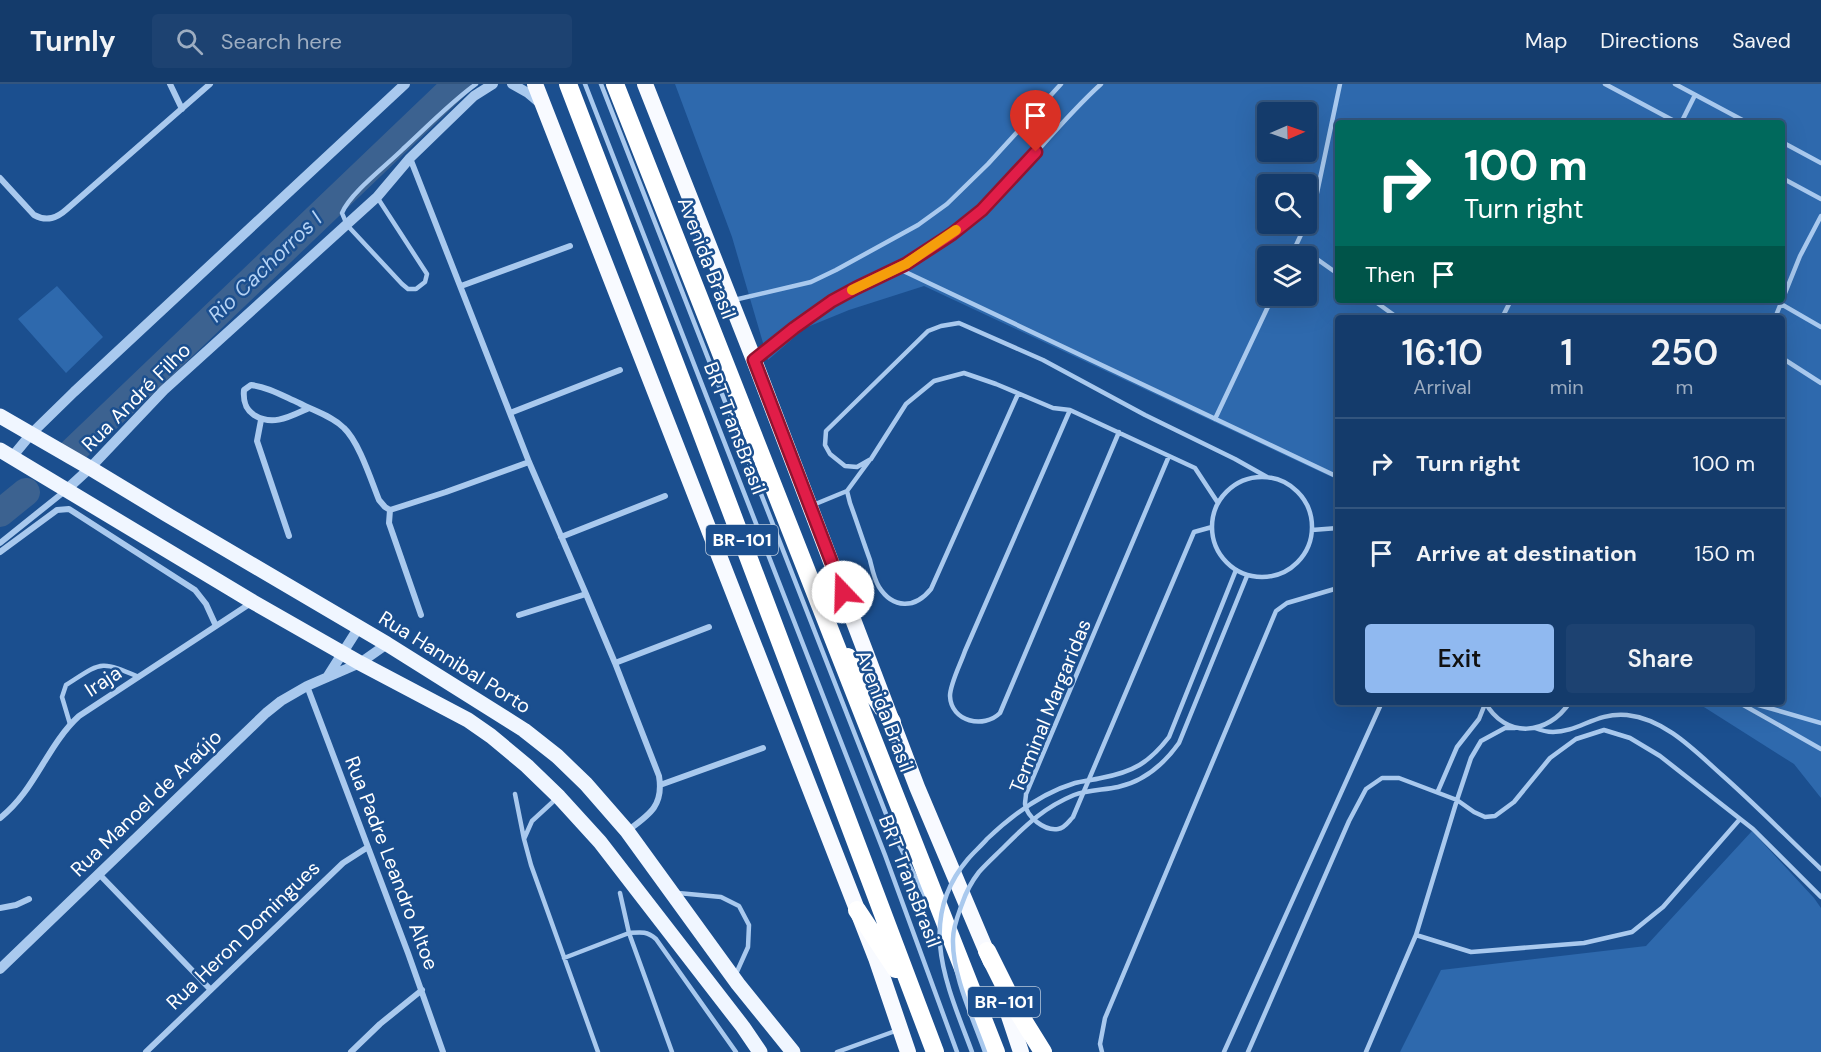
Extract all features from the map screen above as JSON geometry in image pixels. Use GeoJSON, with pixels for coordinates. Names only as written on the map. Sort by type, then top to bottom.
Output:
{"type":"FeatureCollection","features":[{"type":"Feature","properties":{"kind":"highway","name":"BR-101"},"geometry":{"type":"LineString","coordinates":[[535,84],[876,958],[908,1052]]}},
{"type":"Feature","properties":{"kind":"highway","name":"BR-101"},"geometry":{"type":"LineString","coordinates":[[568,84],[698,421],[935,1052]]}},
{"type":"Feature","properties":{"kind":"highway","name":"Avenida Brasil"},"geometry":{"type":"LineString","coordinates":[[615,84],[996,1052]]}},
{"type":"Feature","properties":{"kind":"highway","name":"Avenida Brasil"},"geometry":{"type":"LineString","coordinates":[[645,84],[754,360],[917,787],[987,951],[1022,1052]]}},
{"type":"Feature","properties":{"kind":"highway"},"geometry":{"type":"LineString","coordinates":[[828,627],[892,722]]}},
{"type":"Feature","properties":{"kind":"highway"},"geometry":{"type":"LineString","coordinates":[[857,910],[914,997]]}},
{"type":"Feature","properties":{"kind":"highway"},"geometry":{"type":"LineString","coordinates":[[987,951],[1015,1007],[1044,1052]]}},
{"type":"Feature","properties":{"kind":"main road","name":"Rua Hannibal Porto"},"geometry":{"type":"LineString","coordinates":[[0,416],[387,644],[524,730],[557,756],[586,784],[627,831],[734,978],[793,1052]]}},
{"type":"Feature","properties":{"kind":"main road"},"geometry":{"type":"LineString","coordinates":[[6,453],[253,602],[360,663],[468,720],[491,736],[559,797],[600,842],[761,1052]]}},
{"type":"Feature","properties":{"kind":"street"},"geometry":{"type":"LineString","coordinates":[[170,84],[182,110]]}},
{"type":"Feature","properties":{"kind":"street"},"geometry":{"type":"LineString","coordinates":[[0,178],[34,215],[40,218],[53,218],[67,209],[210,84]]}},
{"type":"Feature","properties":{"kind":"street"},"geometry":{"type":"LineString","coordinates":[[6,453],[31,434],[405,84]]}},
{"type":"Feature","properties":{"kind":"street","name":"Rua André Filho"},"geometry":{"type":"LineString","coordinates":[[66,490],[164,390],[377,197],[410,158],[474,96],[493,84]]}},
{"type":"Feature","properties":{"kind":"street"},"geometry":{"type":"LineString","coordinates":[[512,84],[528,93],[543,106]]}},
{"type":"Feature","properties":{"kind":"street"},"geometry":{"type":"LineString","coordinates":[[410,158],[529,462],[615,663],[659,776],[660,794],[652,811],[627,831]]}},
{"type":"Feature","properties":{"kind":"street"},"geometry":{"type":"LineString","coordinates":[[461,286],[570,246]]}},
{"type":"Feature","properties":{"kind":"street"},"geometry":{"type":"LineString","coordinates":[[510,412],[620,369]]}},
{"type":"Feature","properties":{"kind":"street"},"geometry":{"type":"LineString","coordinates":[[309,408],[284,419],[261,420],[249,411],[243,400],[244,390],[250,385],[264,387],[309,408],[334,420],[344,428],[352,438],[379,500],[390,510],[529,462]]}},
{"type":"Feature","properties":{"kind":"street"},"geometry":{"type":"LineString","coordinates":[[261,420],[257,441],[289,536]]}},
{"type":"Feature","properties":{"kind":"street"},"geometry":{"type":"LineString","coordinates":[[0,543],[66,490]]}},
{"type":"Feature","properties":{"kind":"street"},"geometry":{"type":"LineString","coordinates":[[561,537],[665,496]]}},
{"type":"Feature","properties":{"kind":"street"},"geometry":{"type":"LineString","coordinates":[[0,552],[57,510],[69,509],[195,590],[206,604],[216,626]]}},
{"type":"Feature","properties":{"kind":"street"},"geometry":{"type":"LineString","coordinates":[[390,510],[389,523],[421,615]]}},
{"type":"Feature","properties":{"kind":"street"},"geometry":{"type":"LineString","coordinates":[[519,615],[586,594]]}},
{"type":"Feature","properties":{"kind":"street","name":"Iraja"},"geometry":{"type":"LineString","coordinates":[[0,818],[26,792],[70,724],[79,716],[253,602]]}},
{"type":"Feature","properties":{"kind":"street"},"geometry":{"type":"LineString","coordinates":[[328,676],[359,627]]}},
{"type":"Feature","properties":{"kind":"street"},"geometry":{"type":"LineString","coordinates":[[615,663],[709,627]]}},
{"type":"Feature","properties":{"kind":"street","name":"Rua Manoel de Araújo"},"geometry":{"type":"LineString","coordinates":[[0,969],[250,726],[281,700],[360,663],[387,644]]}},
{"type":"Feature","properties":{"kind":"street","name":"Rua Padre Leandro Altoe"},"geometry":{"type":"LineString","coordinates":[[307,686],[422,990],[443,1052]]}},
{"type":"Feature","properties":{"kind":"street"},"geometry":{"type":"LineString","coordinates":[[660,785],[763,748]]}},
{"type":"Feature","properties":{"kind":"street","name":"Rua Heron Domingues"},"geometry":{"type":"LineString","coordinates":[[146,1052],[343,863],[368,847]]}},
{"type":"Feature","properties":{"kind":"street"},"geometry":{"type":"LineString","coordinates":[[99,874],[210,989]]}},
{"type":"Feature","properties":{"kind":"street"},"geometry":{"type":"LineString","coordinates":[[0,908],[30,899]]}},
{"type":"Feature","properties":{"kind":"street"},"geometry":{"type":"LineString","coordinates":[[351,1052],[380,1024],[422,990]]}},
{"type":"Feature","properties":{"kind":"lane"},"geometry":{"type":"LineString","coordinates":[[377,197],[427,274],[422,287],[408,289],[402,284],[347,225],[342,213],[347,203],[476,84]]}},
{"type":"Feature","properties":{"kind":"lane","name":"BRT TransBrasil"},"geometry":{"type":"LineString","coordinates":[[585,84],[885,855],[957,1052]]}},
{"type":"Feature","properties":{"kind":"lane","name":"BRT TransBrasil"},"geometry":{"type":"LineString","coordinates":[[601,84],[895,837],[930,906]]}},
{"type":"Feature","properties":{"kind":"lane"},"geometry":{"type":"LineString","coordinates":[[730,300],[811,282],[918,225],[946,204],[988,164],[1061,84]]}},
{"type":"Feature","properties":{"kind":"lane"},"geometry":{"type":"LineString","coordinates":[[754,360],[832,301],[897,268],[952,234],[982,210],[1079,104],[1101,84]]}},
{"type":"Feature","properties":{"kind":"lane"},"geometry":{"type":"LineString","coordinates":[[1317,193],[1340,84]]}},
{"type":"Feature","properties":{"kind":"lane"},"geometry":{"type":"LineString","coordinates":[[1605,84],[1674,120]]}},
{"type":"Feature","properties":{"kind":"lane"},"geometry":{"type":"LineString","coordinates":[[1675,84],[1684,86],[1695,95],[1742,120]]}},
{"type":"Feature","properties":{"kind":"lane"},"geometry":{"type":"LineString","coordinates":[[1682,120],[1695,95]]}},
{"type":"Feature","properties":{"kind":"lane"},"geometry":{"type":"LineString","coordinates":[[1785,144],[1821,163]]}},
{"type":"Feature","properties":{"kind":"lane"},"geometry":{"type":"LineString","coordinates":[[1785,180],[1820,198]]}},
{"type":"Feature","properties":{"kind":"lane"},"geometry":{"type":"LineString","coordinates":[[1785,294],[1800,256],[1821,216]]}},
{"type":"Feature","properties":{"kind":"lane"},"geometry":{"type":"LineString","coordinates":[[1301,234],[1297,244],[1335,272]]}},
{"type":"Feature","properties":{"kind":"lane"},"geometry":{"type":"LineString","coordinates":[[897,268],[1335,476]]}},
{"type":"Feature","properties":{"kind":"lane"},"geometry":{"type":"LineString","coordinates":[[1377,303],[1394,315]]}},
{"type":"Feature","properties":{"kind":"lane"},"geometry":{"type":"LineString","coordinates":[[1776,315],[1781,304],[1821,327]]}},
{"type":"Feature","properties":{"kind":"lane"},"geometry":{"type":"LineString","coordinates":[[1215,419],[1268,306]]}},
{"type":"Feature","properties":{"kind":"lane"},"geometry":{"type":"LineString","coordinates":[[871,459],[857,467],[845,466],[836,460],[825,445],[826,431],[928,332],[941,326],[958,324],[1043,360],[1145,415],[1295,489],[1305,501],[1311,515],[1312,530],[1309,545],[1301,559],[1290,569],[1277,576],[1262,578],[1247,576],[1223,559],[1215,544],[1212,527],[1213,515],[1227,491],[1238,483],[1252,478],[1267,477]]}},
{"type":"Feature","properties":{"kind":"lane"},"geometry":{"type":"LineString","coordinates":[[1785,360],[1821,383]]}},
{"type":"Feature","properties":{"kind":"lane"},"geometry":{"type":"LineString","coordinates":[[810,507],[847,491],[871,459],[906,404],[934,381],[964,373],[1053,408],[1070,410],[1195,468],[1218,503]]}},
{"type":"Feature","properties":{"kind":"lane"},"geometry":{"type":"LineString","coordinates":[[847,491],[878,586],[891,601],[904,604],[924,598],[931,589],[1018,394]]}},
{"type":"Feature","properties":{"kind":"lane"},"geometry":{"type":"LineString","coordinates":[[1070,410],[965,651],[951,689],[950,698],[953,709],[966,720],[987,721],[994,719],[1000,713],[1119,432]]}},
{"type":"Feature","properties":{"kind":"lane","name":"Terminal Margaridas"},"geometry":{"type":"LineString","coordinates":[[1169,456],[1026,794],[1025,804],[1030,815],[1042,826],[1057,829],[1065,826],[1073,817],[1194,532],[1212,527]]}},
{"type":"Feature","properties":{"kind":"lane"},"geometry":{"type":"LineString","coordinates":[[1312,530],[1335,528]]}},
{"type":"Feature","properties":{"kind":"lane"},"geometry":{"type":"LineString","coordinates":[[972,1052],[944,976],[940,956],[941,915],[954,879],[967,860],[1014,815],[1051,793],[1075,783],[1132,771],[1159,750],[1169,737],[1236,570]]}},
{"type":"Feature","properties":{"kind":"lane"},"geometry":{"type":"LineString","coordinates":[[985,1052],[954,956],[955,926],[968,888],[979,872],[1041,812],[1054,803],[1077,794],[1119,787],[1135,781],[1152,772],[1168,758],[1179,742],[1247,576]]}},
{"type":"Feature","properties":{"kind":"lane"},"geometry":{"type":"LineString","coordinates":[[1102,1052],[1100,1044],[1106,1017],[1276,611],[1287,603],[1335,589]]}},
{"type":"Feature","properties":{"kind":"lane"},"geometry":{"type":"LineString","coordinates":[[70,724],[62,697],[66,685],[94,666],[111,665],[139,676]]}},
{"type":"Feature","properties":{"kind":"lane"},"geometry":{"type":"LineString","coordinates":[[1224,1052],[1381,705]]}},
{"type":"Feature","properties":{"kind":"lane"},"geometry":{"type":"LineString","coordinates":[[1438,791],[1457,747],[1479,719],[1484,705]]}},
{"type":"Feature","properties":{"kind":"lane"},"geometry":{"type":"LineString","coordinates":[[1486,705],[1503,723],[1515,728]]}},
{"type":"Feature","properties":{"kind":"lane"},"geometry":{"type":"LineString","coordinates":[[1366,1052],[1416,935],[1457,800],[1480,741],[1505,728],[1535,728],[1549,724],[1561,715],[1568,705]]}},
{"type":"Feature","properties":{"kind":"lane"},"geometry":{"type":"LineString","coordinates":[[1743,705],[1821,749]]}},
{"type":"Feature","properties":{"kind":"lane"},"geometry":{"type":"LineString","coordinates":[[1758,705],[1821,723]]}},
{"type":"Feature","properties":{"kind":"lane"},"geometry":{"type":"LineString","coordinates":[[1535,728],[1552,733],[1569,730],[1608,715],[1642,717],[1655,723],[1684,742],[1747,797],[1821,869]]}},
{"type":"Feature","properties":{"kind":"lane"},"geometry":{"type":"LineString","coordinates":[[1248,1052],[1349,821],[1366,789],[1382,778],[1399,777],[1438,791],[1485,817],[1496,816],[1514,802],[1550,758],[1576,739],[1604,730],[1630,738],[1660,756],[1753,829],[1821,897]]}},
{"type":"Feature","properties":{"kind":"lane"},"geometry":{"type":"LineString","coordinates":[[514,794],[531,865],[598,1052]]}},
{"type":"Feature","properties":{"kind":"lane"},"geometry":{"type":"LineString","coordinates":[[524,839],[532,821],[559,797]]}},
{"type":"Feature","properties":{"kind":"lane"},"geometry":{"type":"LineString","coordinates":[[1416,935],[1471,952],[1584,943],[1632,932],[1663,907],[1740,819]]}},
{"type":"Feature","properties":{"kind":"lane"},"geometry":{"type":"LineString","coordinates":[[620,893],[629,933],[672,1052]]}},
{"type":"Feature","properties":{"kind":"lane"},"geometry":{"type":"LineString","coordinates":[[672,893],[721,897],[739,906],[749,925],[748,947],[734,978]]}},
{"type":"Feature","properties":{"kind":"lane","name":"BRT TransBrasil"},"geometry":{"type":"LineString","coordinates":[[935,915],[961,965]]}},
{"type":"Feature","properties":{"kind":"lane"},"geometry":{"type":"LineString","coordinates":[[564,958],[629,933],[644,931],[650,933],[736,1052]]}},
{"type":"Feature","properties":{"kind":"lane"},"geometry":{"type":"LineString","coordinates":[[837,1052],[900,1029]]}},
{"type":"Feature","properties":{"kind":"shaded area"},"geometry":{"type":"Polygon","coordinates":[[[675,84],[1821,84],[1821,798],[1794,764],[1701,705],[1785,705],[1785,315],[1335,315],[1335,479],[924,286],[849,310],[805,328],[768,360],[732,237],[675,84]]]}},
{"type":"Feature","properties":{"kind":"shaded area"},"geometry":{"type":"Polygon","coordinates":[[[57,286],[103,337],[66,373],[18,319],[57,286]]]}},
{"type":"Feature","properties":{"kind":"shaded area"},"geometry":{"type":"Polygon","coordinates":[[[1752,831],[1821,908],[1821,1052],[1400,1052],[1441,970],[1646,946],[1752,831]]]}},
{"type":"Feature","properties":{"kind":"waterway","name":"Rio Cachorros I"},"geometry":{"type":"LineString","coordinates":[[73,451],[457,84]]}},
{"type":"Feature","properties":{"kind":"waterway","name":"Rio Cachorros I"},"geometry":{"type":"LineString","coordinates":[[0,513],[26,492]]}},
{"type":"Feature","properties":{"kind":"slow traffic"},"geometry":{"type":"LineString","coordinates":[[852,290],[906,264],[956,230]]}},
{"type":"Feature","properties":{"kind":"route"},"geometry":{"type":"LineString","coordinates":[[843,592],[754,360],[832,301],[906,264],[952,234],[982,210],[1036,152]]}}]}
